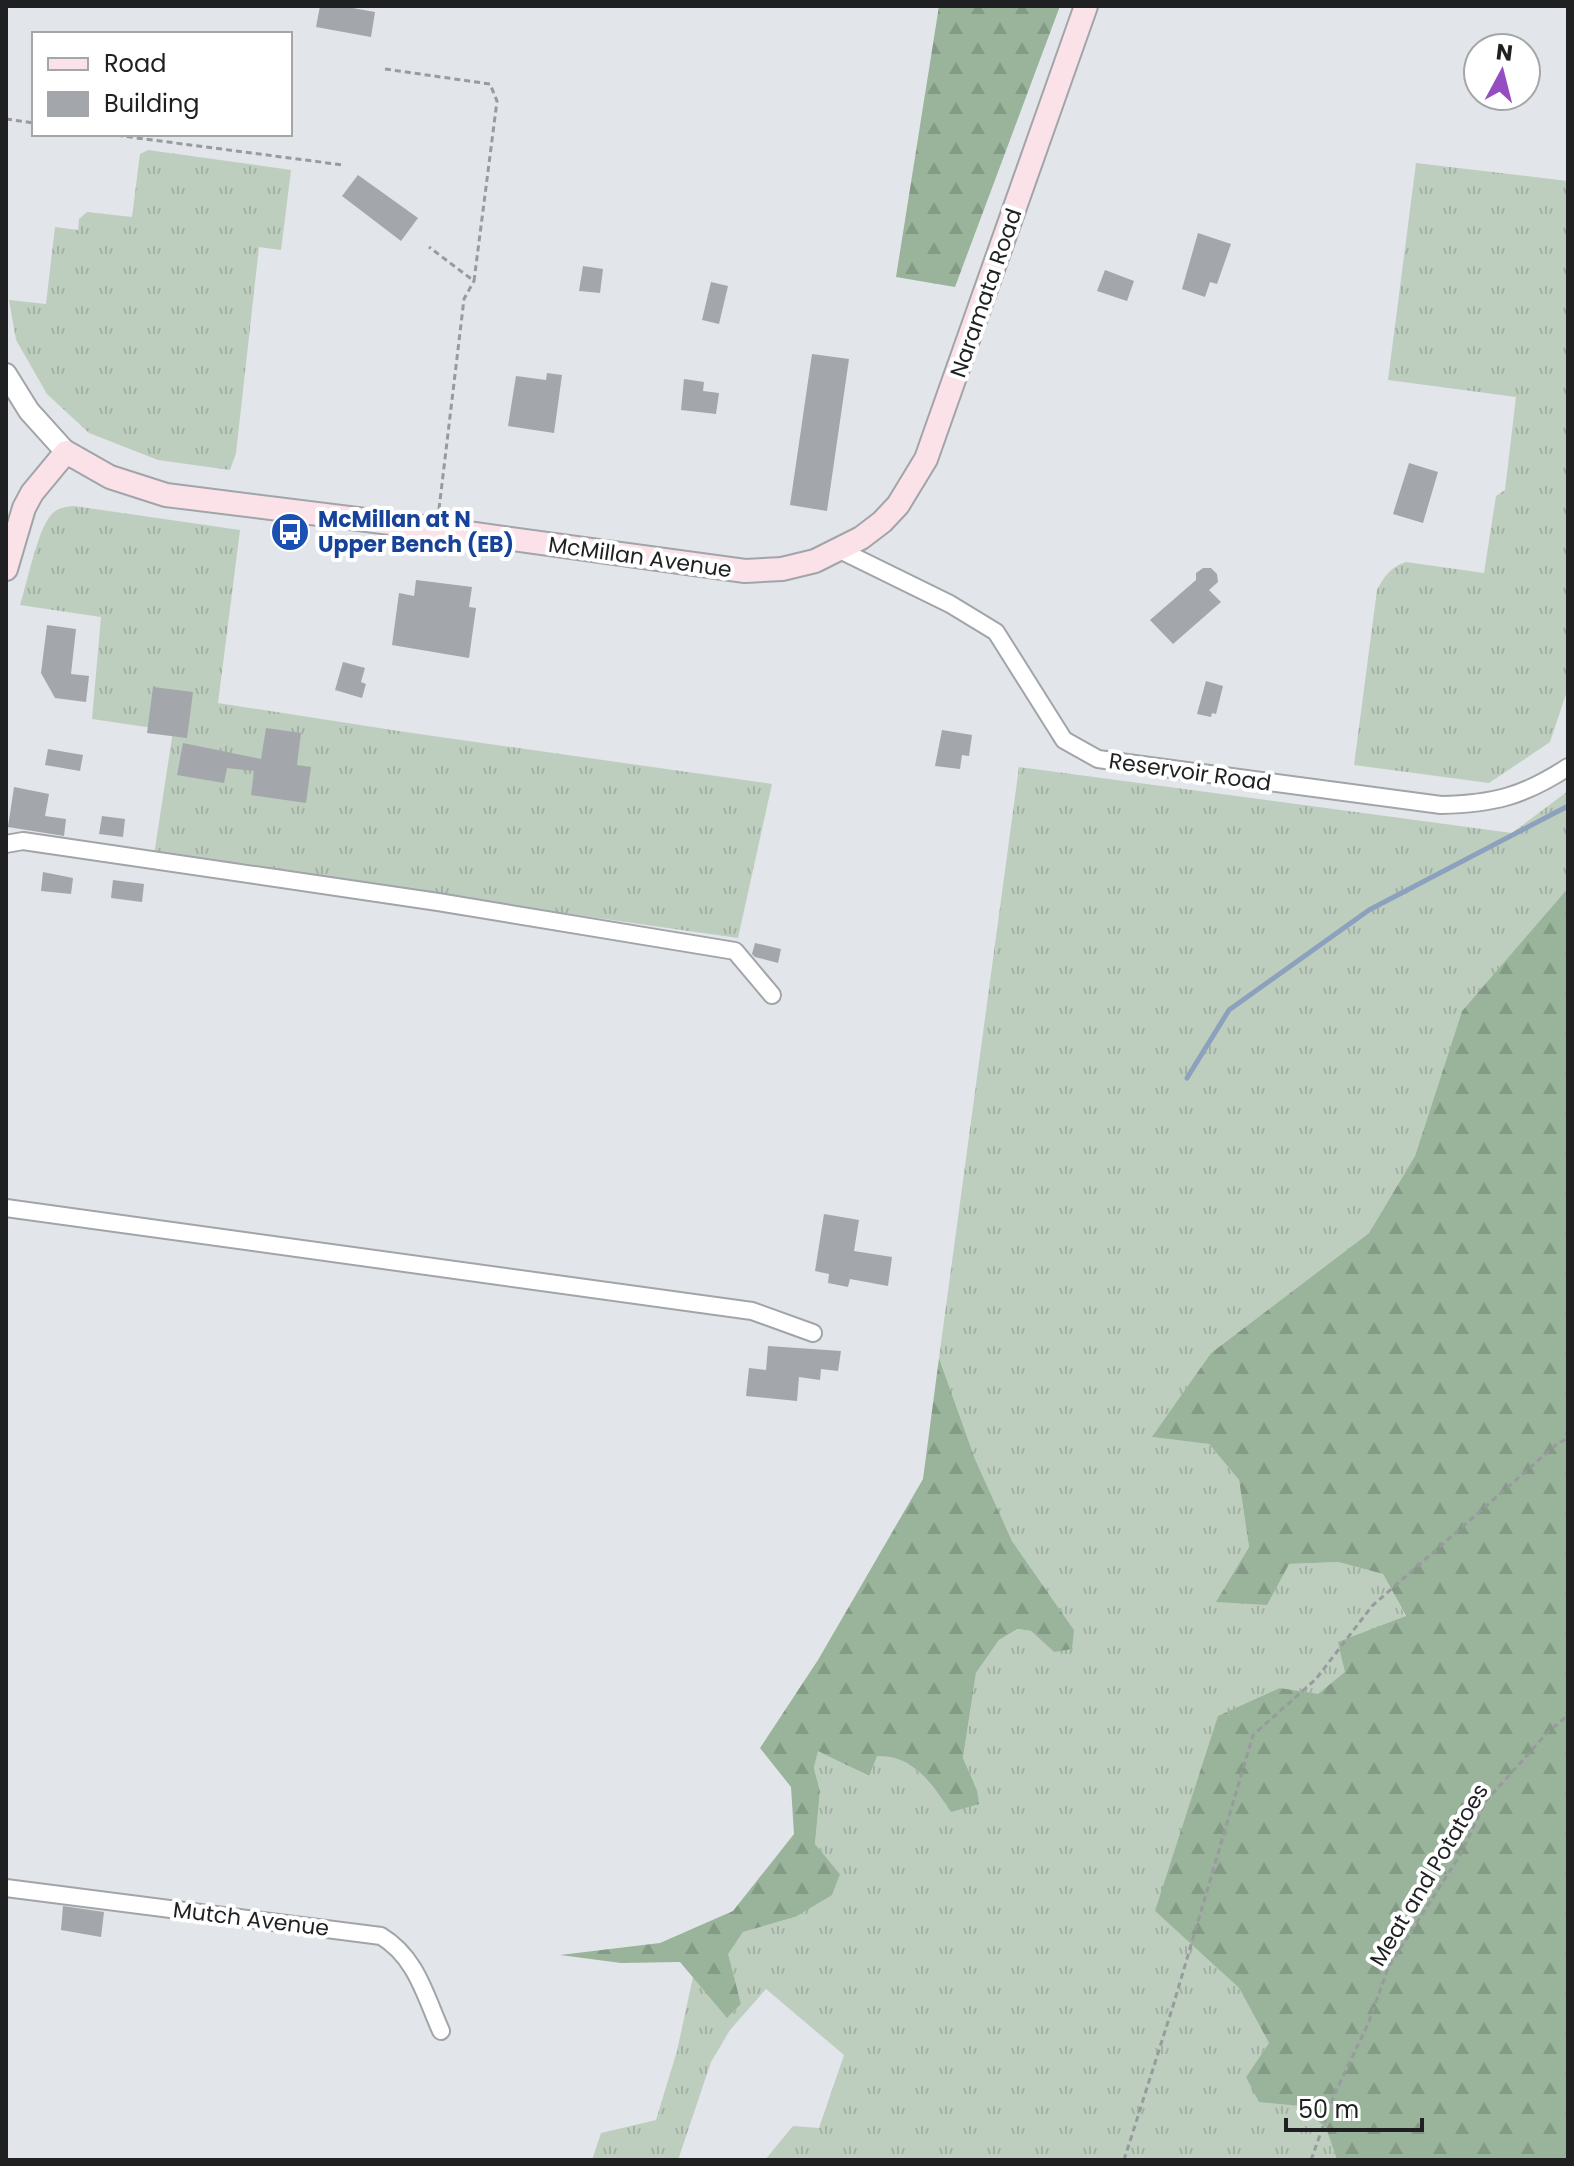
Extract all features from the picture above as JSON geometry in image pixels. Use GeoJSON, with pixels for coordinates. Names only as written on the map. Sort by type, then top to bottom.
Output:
{"type":"FeatureCollection","features":[{"type":"Feature","properties":{"kind":"main road","name":"Naramata Road"},"geometry":{"type":"LineString","coordinates":[[840,550],[882,522],[912,486],[926,459],[1086,6]]}},
{"type":"Feature","properties":{"kind":"main road","name":"McMillan Avenue"},"geometry":{"type":"LineString","coordinates":[[66,452],[110,477],[166,495],[436,528],[745,571],[782,569],[815,561],[840,550]]}},
{"type":"Feature","properties":{"kind":"main road"},"geometry":{"type":"LineString","coordinates":[[6,569],[24,508],[32,493],[66,452]]}},
{"type":"Feature","properties":{"kind":"street"},"geometry":{"type":"LineString","coordinates":[[6,374],[29,411],[66,452]]}},
{"type":"Feature","properties":{"kind":"street","name":"Reservoir Road"},"geometry":{"type":"LineString","coordinates":[[840,550],[950,604],[996,632],[1064,740],[1098,759],[1441,805],[1482,804],[1538,787],[1568,767]]}},
{"type":"Feature","properties":{"kind":"street"},"geometry":{"type":"LineString","coordinates":[[6,844],[23,841],[438,902],[735,951],[772,995]]}},
{"type":"Feature","properties":{"kind":"street"},"geometry":{"type":"LineString","coordinates":[[6,1208],[752,1311],[813,1333]]}},
{"type":"Feature","properties":{"kind":"street","name":"Mutch Avenue"},"geometry":{"type":"LineString","coordinates":[[6,1888],[381,1936],[399,1947],[416,1973],[441,2031]]}},
{"type":"Feature","properties":{"kind":"path"},"geometry":{"type":"LineString","coordinates":[[385,69],[490,84],[497,101],[474,281],[464,299],[436,528]]}},
{"type":"Feature","properties":{"kind":"path"},"geometry":{"type":"LineString","coordinates":[[6,119],[32,123]]}},
{"type":"Feature","properties":{"kind":"path"},"geometry":{"type":"LineString","coordinates":[[122,136],[343,165]]}},
{"type":"Feature","properties":{"kind":"path"},"geometry":{"type":"LineString","coordinates":[[429,247],[474,281]]}},
{"type":"Feature","properties":{"kind":"path"},"geometry":{"type":"LineString","coordinates":[[1124,2160],[1253,1735],[1316,1679],[1372,1606],[1557,1444],[1568,1438]]}},
{"type":"Feature","properties":{"kind":"path","name":"Meat and Potatoes"},"geometry":{"type":"LineString","coordinates":[[1311,2160],[1335,2093],[1368,2024],[1389,1966],[1460,1855],[1486,1801],[1549,1731],[1568,1715]]}},
{"type":"Feature","properties":{"kind":"green space"},"geometry":{"type":"Polygon","coordinates":[[[939,6],[1060,6],[955,287],[896,277],[939,6]]]}},
{"type":"Feature","properties":{"kind":"green space"},"geometry":{"type":"Polygon","coordinates":[[[148,150],[291,170],[281,250],[259,247],[236,453],[230,470],[158,460],[89,433],[47,394],[16,340],[9,300],[46,304],[55,227],[78,230],[79,219],[87,212],[132,217],[140,154],[148,150]]]}},
{"type":"Feature","properties":{"kind":"green space"},"geometry":{"type":"Polygon","coordinates":[[[1416,163],[1568,181],[1568,688],[1550,742],[1489,783],[1354,765],[1377,590],[1388,573],[1406,562],[1484,573],[1496,496],[1505,490],[1516,397],[1388,380],[1416,163]]]}},
{"type":"Feature","properties":{"kind":"green space"},"geometry":{"type":"Polygon","coordinates":[[[74,506],[240,530],[218,703],[772,784],[738,938],[154,855],[173,731],[92,719],[101,617],[20,605],[46,523],[56,511],[74,506]]]}},
{"type":"Feature","properties":{"kind":"green space"},"geometry":{"type":"Polygon","coordinates":[[[1019,767],[1512,833],[1568,791],[1568,888],[1462,1011],[1415,1156],[1369,1233],[1211,1353],[1153,1437],[1209,1444],[1239,1480],[1249,1547],[1217,1601],[1289,1564],[1338,1562],[1383,1574],[1406,1617],[1339,1642],[1346,1672],[1318,1695],[1280,1688],[1155,1911],[1239,1988],[1269,2043],[1246,2077],[1300,2106],[1326,2128],[1337,2160],[765,2160],[793,2126],[819,2128],[844,2055],[766,1989],[730,2030],[711,2062],[678,2160],[592,2160],[601,2133],[656,2120],[677,2051],[693,1977],[728,2017],[741,2004],[727,1954],[743,1932],[795,1917],[840,1874],[815,1844],[820,1791],[814,1768],[818,1750],[868,1776],[877,1755],[901,1760],[920,1773],[951,1811],[977,1790],[963,1758],[976,1673],[999,1640],[1019,1629],[1031,1631],[1054,1652],[1074,1630],[1012,1541],[975,1459],[939,1358],[1019,767]]]}},
{"type":"Feature","properties":{"kind":"green space"},"geometry":{"type":"Polygon","coordinates":[[[1568,888],[1568,2160],[1337,2160],[1326,2128],[1300,2106],[1259,2102],[1246,2077],[1269,2043],[1239,1988],[1155,1911],[1218,1716],[1280,1688],[1318,1694],[1345,1672],[1338,1642],[1406,1616],[1383,1574],[1338,1562],[1289,1564],[1267,1605],[1216,1602],[1249,1547],[1239,1480],[1209,1444],[1152,1437],[1211,1353],[1369,1233],[1415,1156],[1462,1011],[1568,888]]]}},
{"type":"Feature","properties":{"kind":"green space"},"geometry":{"type":"Polygon","coordinates":[[[939,1358],[975,1459],[1012,1541],[1074,1630],[1072,1649],[1054,1652],[1031,1631],[1018,1629],[999,1640],[976,1673],[963,1758],[977,1790],[979,1804],[951,1812],[929,1782],[901,1760],[877,1756],[869,1776],[818,1751],[814,1768],[820,1791],[815,1844],[840,1874],[832,1895],[795,1917],[743,1932],[728,1954],[741,2004],[727,2018],[680,1962],[621,1963],[560,1955],[660,1943],[733,1911],[794,1834],[791,1787],[760,1748],[818,1660],[923,1479],[939,1358]]]}},
{"type":"Feature","properties":{"kind":"building"},"geometry":{"type":"Polygon","coordinates":[[[320,6],[375,12],[371,37],[316,27],[320,6]]]}},
{"type":"Feature","properties":{"kind":"building"},"geometry":{"type":"Polygon","coordinates":[[[358,175],[418,218],[401,241],[342,196],[358,175]]]}},
{"type":"Feature","properties":{"kind":"building"},"geometry":{"type":"Polygon","coordinates":[[[1198,233],[1231,244],[1217,284],[1210,282],[1205,297],[1182,289],[1198,233]]]}},
{"type":"Feature","properties":{"kind":"building"},"geometry":{"type":"Polygon","coordinates":[[[583,266],[603,269],[600,293],[579,291],[583,266]]]}},
{"type":"Feature","properties":{"kind":"building"},"geometry":{"type":"Polygon","coordinates":[[[1105,270],[1134,281],[1127,301],[1097,291],[1105,270]]]}},
{"type":"Feature","properties":{"kind":"building"},"geometry":{"type":"Polygon","coordinates":[[[711,282],[728,286],[719,324],[702,320],[711,282]]]}},
{"type":"Feature","properties":{"kind":"building"},"geometry":{"type":"Polygon","coordinates":[[[812,354],[849,359],[827,511],[790,505],[812,354]]]}},
{"type":"Feature","properties":{"kind":"building"},"geometry":{"type":"Polygon","coordinates":[[[547,373],[562,375],[554,433],[508,426],[516,376],[546,380],[547,373]]]}},
{"type":"Feature","properties":{"kind":"building"},"geometry":{"type":"Polygon","coordinates":[[[684,379],[704,382],[703,391],[719,393],[716,414],[681,410],[684,379]]]}},
{"type":"Feature","properties":{"kind":"building"},"geometry":{"type":"Polygon","coordinates":[[[1409,463],[1438,472],[1423,523],[1393,514],[1409,463]]]}},
{"type":"Feature","properties":{"kind":"building"},"geometry":{"type":"Polygon","coordinates":[[[1203,568],[1211,568],[1217,574],[1218,582],[1209,590],[1221,602],[1173,644],[1150,620],[1196,580],[1196,573],[1203,568]]]}},
{"type":"Feature","properties":{"kind":"building"},"geometry":{"type":"Polygon","coordinates":[[[416,580],[472,587],[469,607],[476,608],[469,658],[392,645],[399,593],[414,596],[416,580]]]}},
{"type":"Feature","properties":{"kind":"building"},"geometry":{"type":"Polygon","coordinates":[[[47,625],[76,629],[71,674],[89,676],[86,702],[55,698],[41,673],[47,625]]]}},
{"type":"Feature","properties":{"kind":"building"},"geometry":{"type":"Polygon","coordinates":[[[343,662],[365,668],[361,682],[366,684],[362,698],[335,690],[343,662]]]}},
{"type":"Feature","properties":{"kind":"building"},"geometry":{"type":"Polygon","coordinates":[[[1206,681],[1223,686],[1216,714],[1212,713],[1211,717],[1197,714],[1206,681]]]}},
{"type":"Feature","properties":{"kind":"building"},"geometry":{"type":"Polygon","coordinates":[[[153,687],[193,692],[187,738],[147,733],[153,687]]]}},
{"type":"Feature","properties":{"kind":"building"},"geometry":{"type":"Polygon","coordinates":[[[266,728],[301,733],[297,765],[311,767],[306,803],[251,795],[254,771],[227,768],[224,783],[177,775],[183,743],[261,759],[266,728]]]}},
{"type":"Feature","properties":{"kind":"building"},"geometry":{"type":"Polygon","coordinates":[[[942,730],[972,735],[969,756],[962,755],[960,769],[935,766],[942,730]]]}},
{"type":"Feature","properties":{"kind":"building"},"geometry":{"type":"Polygon","coordinates":[[[48,749],[83,755],[80,771],[45,765],[48,749]]]}},
{"type":"Feature","properties":{"kind":"building"},"geometry":{"type":"Polygon","coordinates":[[[14,787],[49,794],[45,816],[66,819],[64,836],[8,827],[14,787]]]}},
{"type":"Feature","properties":{"kind":"building"},"geometry":{"type":"Polygon","coordinates":[[[102,816],[125,819],[123,837],[99,834],[102,816]]]}},
{"type":"Feature","properties":{"kind":"building"},"geometry":{"type":"Polygon","coordinates":[[[43,872],[73,878],[71,894],[41,891],[43,872]]]}},
{"type":"Feature","properties":{"kind":"building"},"geometry":{"type":"Polygon","coordinates":[[[113,880],[144,884],[142,902],[111,898],[113,880]]]}},
{"type":"Feature","properties":{"kind":"building"},"geometry":{"type":"Polygon","coordinates":[[[755,943],[781,949],[778,963],[755,957],[752,954],[755,943]]]}},
{"type":"Feature","properties":{"kind":"building"},"geometry":{"type":"Polygon","coordinates":[[[824,1214],[859,1220],[854,1251],[892,1257],[888,1286],[850,1279],[848,1287],[828,1283],[829,1274],[815,1271],[824,1214]]]}},
{"type":"Feature","properties":{"kind":"building"},"geometry":{"type":"Polygon","coordinates":[[[768,1346],[841,1351],[838,1371],[821,1369],[820,1380],[799,1377],[797,1401],[746,1396],[749,1368],[766,1370],[768,1346]]]}},
{"type":"Feature","properties":{"kind":"building"},"geometry":{"type":"Polygon","coordinates":[[[63,1906],[104,1912],[101,1937],[61,1930],[63,1906]]]}},
{"type":"Feature","properties":{"kind":"waterway"},"geometry":{"type":"LineString","coordinates":[[1187,1078],[1229,1010],[1369,910],[1568,806]]}},
{"type":"Feature","properties":{"kind":"place","name":"McMillan at N Upper Bench (EB)"},"geometry":{"type":"Point","coordinates":[290,532]}}]}
